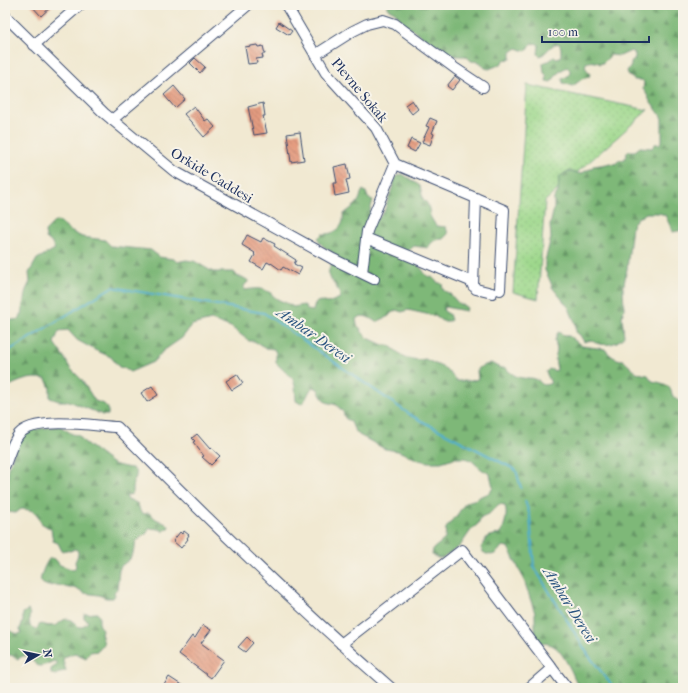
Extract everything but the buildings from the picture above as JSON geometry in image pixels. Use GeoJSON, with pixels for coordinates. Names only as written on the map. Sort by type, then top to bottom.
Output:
{"type":"FeatureCollection","features":[{"type":"Feature","properties":{"kind":"street"},"geometry":{"type":"LineString","coordinates":[[34,45],[80,5]]}},
{"type":"Feature","properties":{"kind":"street"},"geometry":{"type":"LineString","coordinates":[[112,120],[248,5]]}},
{"type":"Feature","properties":{"kind":"street","name":"Plevne Sokak"},"geometry":{"type":"LineString","coordinates":[[286,5],[326,74],[376,128],[395,164]]}},
{"type":"Feature","properties":{"kind":"street","name":"Orkide Caddesi"},"geometry":{"type":"LineString","coordinates":[[5,16],[112,120],[174,171],[333,259],[374,279]]}},
{"type":"Feature","properties":{"kind":"street"},"geometry":{"type":"LineString","coordinates":[[315,55],[353,31],[368,24],[383,20],[395,24],[483,87]]}},
{"type":"Feature","properties":{"kind":"street"},"geometry":{"type":"LineString","coordinates":[[362,273],[366,238],[367,231],[395,164],[504,210],[496,291],[476,289],[470,281],[366,238]]}},
{"type":"Feature","properties":{"kind":"street"},"geometry":{"type":"LineString","coordinates":[[473,286],[476,198]]}},
{"type":"Feature","properties":{"kind":"street"},"geometry":{"type":"LineString","coordinates":[[5,465],[13,443],[20,433],[28,427],[60,423],[116,427],[198,509],[341,644],[391,688]]}},
{"type":"Feature","properties":{"kind":"street"},"geometry":{"type":"LineString","coordinates":[[341,644],[462,550],[567,688]]}},
{"type":"Feature","properties":{"kind":"street"},"geometry":{"type":"LineString","coordinates":[[529,688],[552,668]]}},
{"type":"Feature","properties":{"kind":"green space"},"geometry":{"type":"Polygon","coordinates":[[[387,5],[683,5],[683,230],[673,232],[665,215],[659,213],[646,213],[637,218],[632,226],[623,289],[624,308],[622,317],[624,336],[617,342],[613,344],[599,344],[591,340],[584,342],[580,335],[576,332],[576,325],[569,308],[552,287],[545,270],[545,261],[551,238],[550,226],[554,208],[554,198],[558,192],[559,177],[566,172],[571,171],[581,174],[591,169],[593,166],[610,163],[615,164],[620,160],[624,160],[628,151],[635,151],[640,147],[652,148],[655,144],[660,144],[662,141],[662,119],[643,89],[644,82],[642,80],[635,80],[629,76],[627,71],[631,66],[631,62],[635,59],[635,54],[631,51],[620,56],[611,55],[600,64],[597,62],[586,63],[585,67],[590,74],[589,77],[582,79],[573,86],[563,83],[562,79],[570,73],[570,70],[567,67],[560,71],[551,82],[546,81],[547,76],[544,73],[543,64],[554,57],[558,58],[561,56],[561,48],[559,43],[550,47],[540,56],[538,54],[539,45],[536,43],[530,45],[529,49],[525,51],[517,48],[511,52],[511,59],[504,60],[501,64],[489,69],[485,68],[480,62],[471,61],[466,56],[455,56],[444,51],[438,45],[435,46],[430,40],[426,39],[403,23],[395,12],[389,9],[387,5]]]}},
{"type":"Feature","properties":{"kind":"green space"},"geometry":{"type":"Polygon","coordinates":[[[527,85],[648,110],[545,201],[538,299],[513,292],[527,85]]]}},
{"type":"Feature","properties":{"kind":"green space"},"geometry":{"type":"Polygon","coordinates":[[[402,174],[420,186],[423,199],[427,203],[429,209],[430,216],[436,226],[446,227],[448,234],[443,239],[434,241],[428,248],[414,246],[408,251],[409,261],[419,266],[427,276],[432,277],[437,282],[442,284],[443,290],[450,294],[459,304],[467,308],[466,311],[445,307],[443,309],[449,314],[451,320],[449,321],[442,321],[435,316],[408,310],[402,312],[396,310],[389,316],[376,322],[361,316],[356,319],[357,325],[368,338],[383,345],[390,346],[405,358],[419,360],[425,359],[446,369],[457,381],[471,381],[478,379],[477,371],[480,367],[491,363],[500,368],[506,368],[518,377],[533,378],[545,385],[551,383],[546,372],[549,369],[556,371],[557,369],[555,359],[557,350],[555,340],[558,332],[569,336],[582,346],[605,349],[613,357],[623,360],[636,372],[648,375],[652,381],[668,386],[674,397],[683,402],[683,688],[578,688],[575,678],[562,654],[552,645],[535,639],[535,613],[523,577],[508,547],[502,546],[492,555],[486,554],[481,548],[487,537],[501,533],[506,519],[505,505],[499,504],[489,514],[481,517],[478,524],[471,530],[460,546],[443,558],[438,558],[432,555],[433,549],[445,539],[446,528],[466,502],[490,493],[493,487],[490,474],[481,469],[471,460],[464,458],[454,458],[441,462],[428,462],[419,460],[398,451],[385,449],[359,435],[351,422],[345,418],[343,412],[337,405],[326,402],[318,389],[313,387],[301,404],[296,401],[293,379],[276,363],[276,353],[274,349],[266,348],[254,341],[249,341],[231,327],[211,320],[192,325],[182,338],[163,351],[153,362],[130,372],[119,367],[111,357],[77,340],[68,330],[59,331],[54,343],[70,368],[81,379],[95,401],[104,404],[108,408],[108,415],[103,415],[69,401],[59,401],[50,398],[50,388],[46,379],[35,378],[20,381],[5,388],[5,321],[20,319],[26,290],[30,282],[29,273],[37,259],[55,249],[51,242],[46,238],[45,231],[54,222],[58,221],[70,231],[82,237],[105,240],[111,246],[151,250],[159,257],[174,259],[177,262],[186,260],[194,261],[213,272],[234,272],[238,277],[242,277],[249,281],[244,286],[244,290],[263,289],[293,307],[304,305],[307,310],[313,311],[315,303],[320,301],[328,303],[340,298],[340,294],[331,280],[329,273],[330,266],[337,256],[323,246],[318,238],[322,234],[334,232],[340,227],[343,215],[358,202],[363,190],[366,192],[368,198],[373,200],[370,211],[375,222],[384,212],[396,177],[402,174]]]}},
{"type":"Feature","properties":{"kind":"green space"},"geometry":{"type":"Polygon","coordinates":[[[60,426],[72,434],[78,435],[84,442],[113,464],[134,469],[136,474],[133,481],[133,493],[126,497],[129,501],[131,500],[138,504],[142,514],[149,513],[169,527],[163,532],[160,529],[150,528],[146,534],[136,541],[130,559],[121,566],[119,570],[117,589],[114,592],[115,595],[113,598],[84,593],[74,588],[58,585],[48,586],[41,583],[43,570],[50,558],[55,559],[60,565],[74,570],[78,551],[75,549],[70,551],[62,551],[58,543],[53,541],[51,529],[41,523],[38,516],[34,512],[21,509],[16,513],[7,512],[5,509],[5,484],[8,478],[8,467],[20,437],[32,430],[60,426]]]}},
{"type":"Feature","properties":{"kind":"green space"},"geometry":{"type":"Polygon","coordinates":[[[28,610],[31,614],[29,617],[30,626],[36,630],[40,624],[55,626],[67,619],[71,620],[79,627],[82,627],[88,622],[84,618],[84,614],[97,613],[99,616],[99,623],[102,630],[101,633],[104,644],[98,651],[90,652],[86,658],[75,653],[64,657],[63,661],[66,671],[60,672],[56,675],[51,674],[51,669],[57,665],[55,661],[40,666],[26,656],[22,656],[18,659],[11,655],[5,655],[5,629],[18,634],[22,633],[20,629],[23,621],[23,613],[28,610]]]}},
{"type":"Feature","properties":{"kind":"waterway","name":"Ambar Deresi"},"geometry":{"type":"LineString","coordinates":[[5,353],[112,287],[264,313],[412,416],[516,470],[521,488]]}},
{"type":"Feature","properties":{"kind":"waterway","name":"Ambar Deresi"},"geometry":{"type":"LineString","coordinates":[[525,501],[530,516],[534,567],[589,656],[614,688]]}}]}
